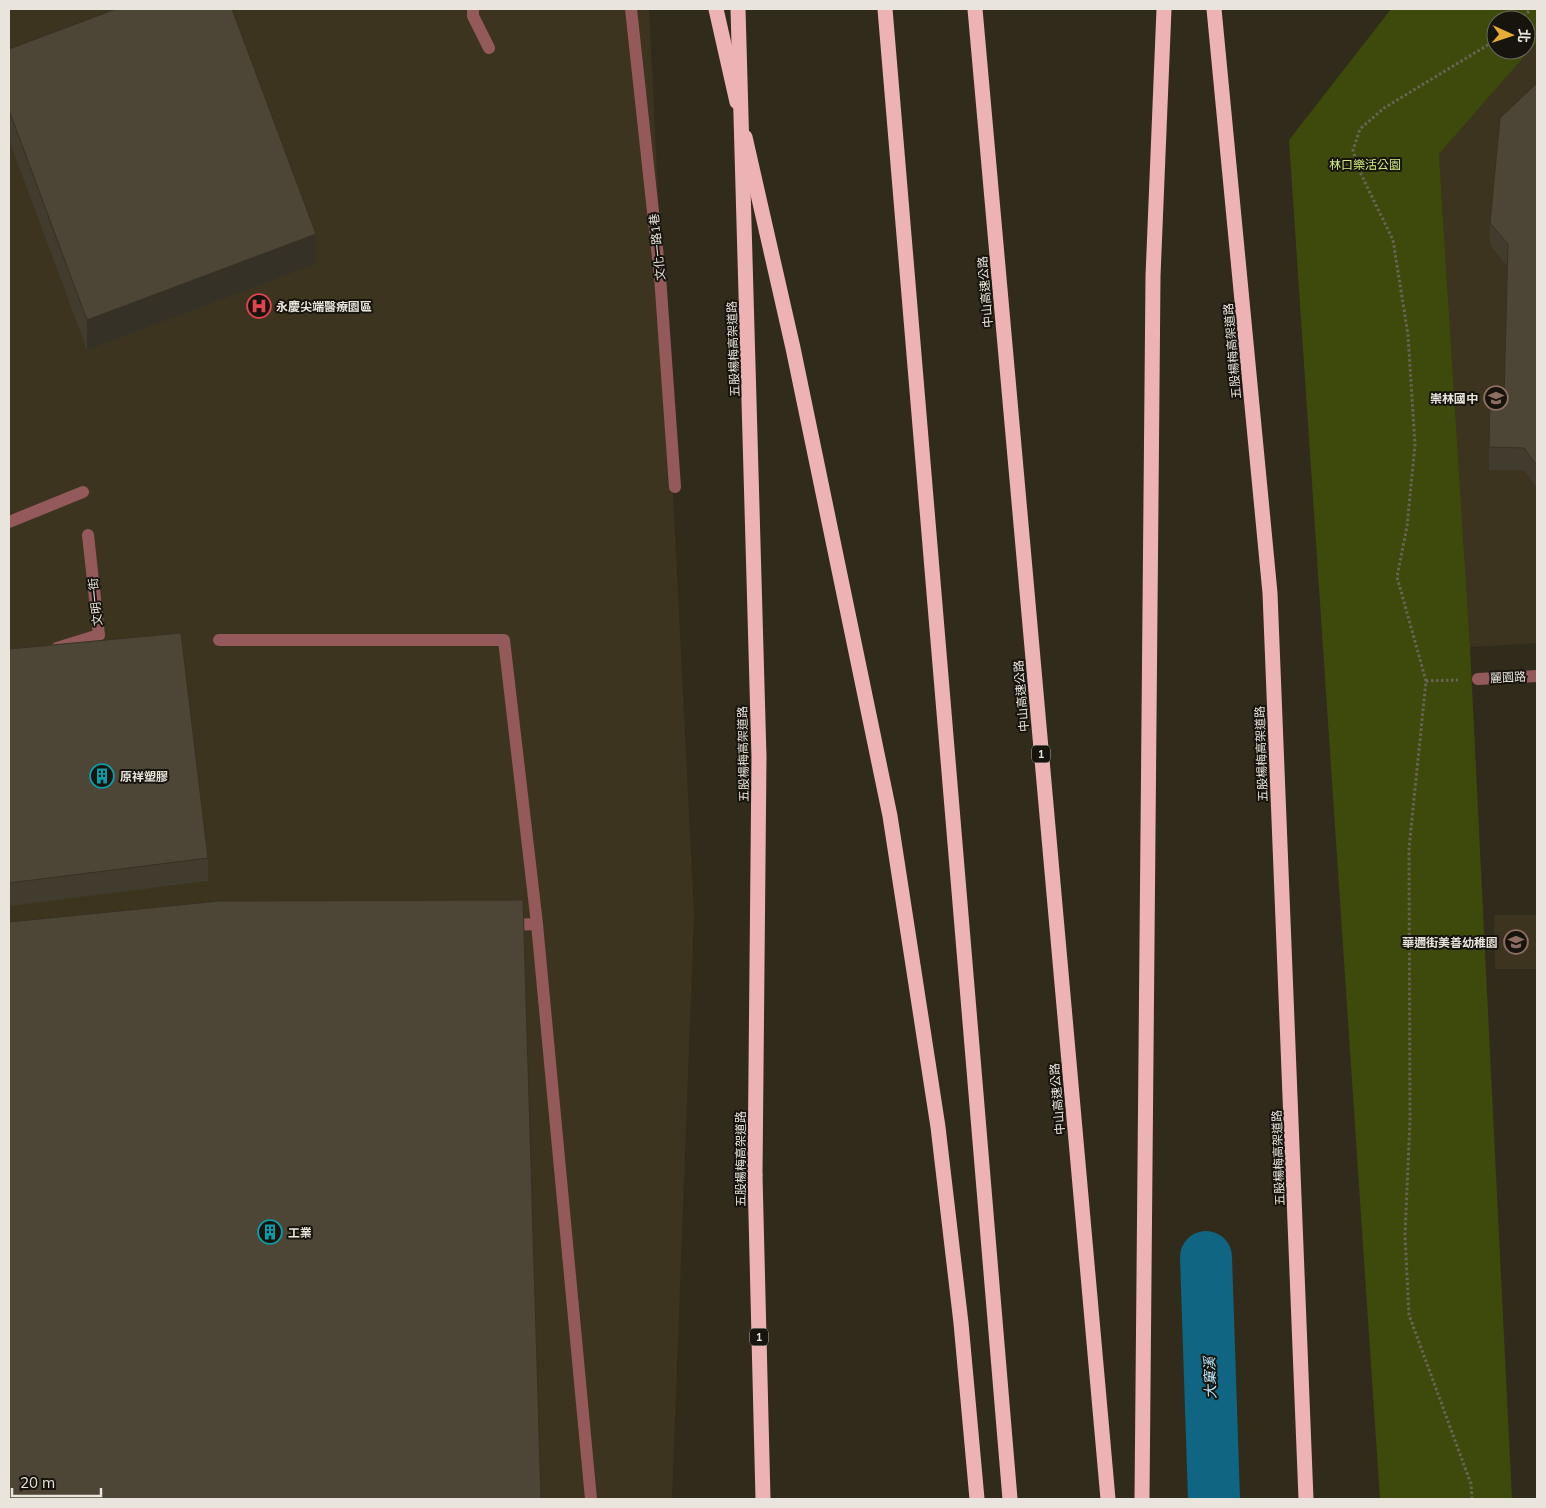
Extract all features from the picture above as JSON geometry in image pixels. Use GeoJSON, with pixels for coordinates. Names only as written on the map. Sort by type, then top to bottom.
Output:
{"type":"FeatureCollection","features":[{"type":"Feature","properties":{"kind":"highway"},"geometry":{"type":"LineString","coordinates":[[716,9],[794,348],[890,816],[938,1127],[960,1314],[977,1499]]}},
{"type":"Feature","properties":{"kind":"highway","name":"五股楊梅高架道路"},"geometry":{"type":"LineString","coordinates":[[738,9],[759,757],[754,1175],[763,1499]]}},
{"type":"Feature","properties":{"kind":"highway"},"geometry":{"type":"LineString","coordinates":[[886,9],[1010,1499]]}},
{"type":"Feature","properties":{"kind":"highway","name":"中山高速公路"},"geometry":{"type":"LineString","coordinates":[[975,9],[1108,1499]]}},
{"type":"Feature","properties":{"kind":"highway"},"geometry":{"type":"LineString","coordinates":[[1142,1499],[1153,276],[1164,9]]}},
{"type":"Feature","properties":{"kind":"highway","name":"五股楊梅高架道路"},"geometry":{"type":"LineString","coordinates":[[1214,9],[1270,593],[1306,1499]]}},
{"type":"Feature","properties":{"kind":"street"},"geometry":{"type":"LineString","coordinates":[[473,9],[473,16],[489,48]]}},
{"type":"Feature","properties":{"kind":"street","name":"文化一路1巷"},"geometry":{"type":"LineString","coordinates":[[631,9],[660,276],[675,487]]}},
{"type":"Feature","properties":{"kind":"street"},"geometry":{"type":"LineString","coordinates":[[9,522],[83,492]]}},
{"type":"Feature","properties":{"kind":"street","name":"文明一街"},"geometry":{"type":"LineString","coordinates":[[45,651],[99,635],[88,535]]}},
{"type":"Feature","properties":{"kind":"street"},"geometry":{"type":"LineString","coordinates":[[219,640],[504,640],[536,924],[591,1499]]}},
{"type":"Feature","properties":{"kind":"street","name":"麗園路"},"geometry":{"type":"LineString","coordinates":[[1478,678],[1537,676]]}},
{"type":"Feature","properties":{"kind":"street"},"geometry":{"type":"LineString","coordinates":[[497,925],[536,924]]}},
{"type":"Feature","properties":{"kind":"path"},"geometry":{"type":"LineString","coordinates":[[1472,1499],[1471,1484],[1409,1315],[1405,1235],[1410,1120],[1409,848],[1426,681],[1397,577],[1406,526],[1415,444],[1408,335],[1393,240],[1359,170],[1354,150],[1360,129],[1384,108],[1486,46]]}},
{"type":"Feature","properties":{"kind":"path"},"geometry":{"type":"LineString","coordinates":[[1426,681],[1478,678]]}},
{"type":"Feature","properties":{"kind":"shaded area"},"geometry":{"type":"Polygon","coordinates":[[[9,9],[649,9],[694,915],[672,1499],[9,1499],[9,9]]]}},
{"type":"Feature","properties":{"kind":"shaded area","name":"崇林國中"},"geometry":{"type":"Polygon","coordinates":[[[1537,42],[1537,643],[1470,647],[1439,154],[1521,60],[1536,60],[1537,42]]]}},
{"type":"Feature","properties":{"kind":"shaded area","name":"華邇街美善幼稚園"},"geometry":{"type":"Polygon","coordinates":[[[1494,915],[1537,915],[1537,969],[1495,969],[1494,915]]]}},
{"type":"Feature","properties":{"kind":"green space","name":"林口樂活公園"},"geometry":{"type":"Polygon","coordinates":[[[1391,9],[1537,9],[1536,43],[1536,10],[1486,10],[1486,60],[1521,60],[1439,154],[1470,647],[1512,1499],[1380,1499],[1289,140],[1391,9]]]}},
{"type":"Feature","properties":{"kind":"building"},"geometry":{"type":"Polygon","coordinates":[[[116,9],[232,9],[316,234],[87,320],[9,110],[9,49],[116,9]]]}},
{"type":"Feature","properties":{"kind":"building"},"geometry":{"type":"Polygon","coordinates":[[[1537,83],[1537,466],[1524,448],[1489,447],[1490,397],[1504,398],[1508,244],[1490,223],[1500,118],[1537,83]]]}},
{"type":"Feature","properties":{"kind":"building","name":"原祥塑膠"},"geometry":{"type":"Polygon","coordinates":[[[181,633],[208,858],[9,883],[9,649],[181,633]]]}},
{"type":"Feature","properties":{"kind":"building","name":"工業"},"geometry":{"type":"Polygon","coordinates":[[[523,900],[541,1499],[9,1499],[9,922],[219,901],[523,900]]]}},
{"type":"Feature","properties":{"kind":"waterway","name":"大窠溪"},"geometry":{"type":"LineString","coordinates":[[1206,1257],[1214,1499]]}},
{"type":"Feature","properties":{"kind":"place","name":"永慶尖端醫療園區"},"geometry":{"type":"Point","coordinates":[259,306]}},
{"type":"Feature","properties":{"kind":"place","name":"崇林國中"},"geometry":{"type":"Point","coordinates":[1496,398]}},
{"type":"Feature","properties":{"kind":"place","name":"原祥塑膠"},"geometry":{"type":"Point","coordinates":[102,776]}},
{"type":"Feature","properties":{"kind":"place","name":"華邇街美善幼稚園"},"geometry":{"type":"Point","coordinates":[1516,942]}},
{"type":"Feature","properties":{"kind":"place","name":"工業"},"geometry":{"type":"Point","coordinates":[270,1232]}}]}
